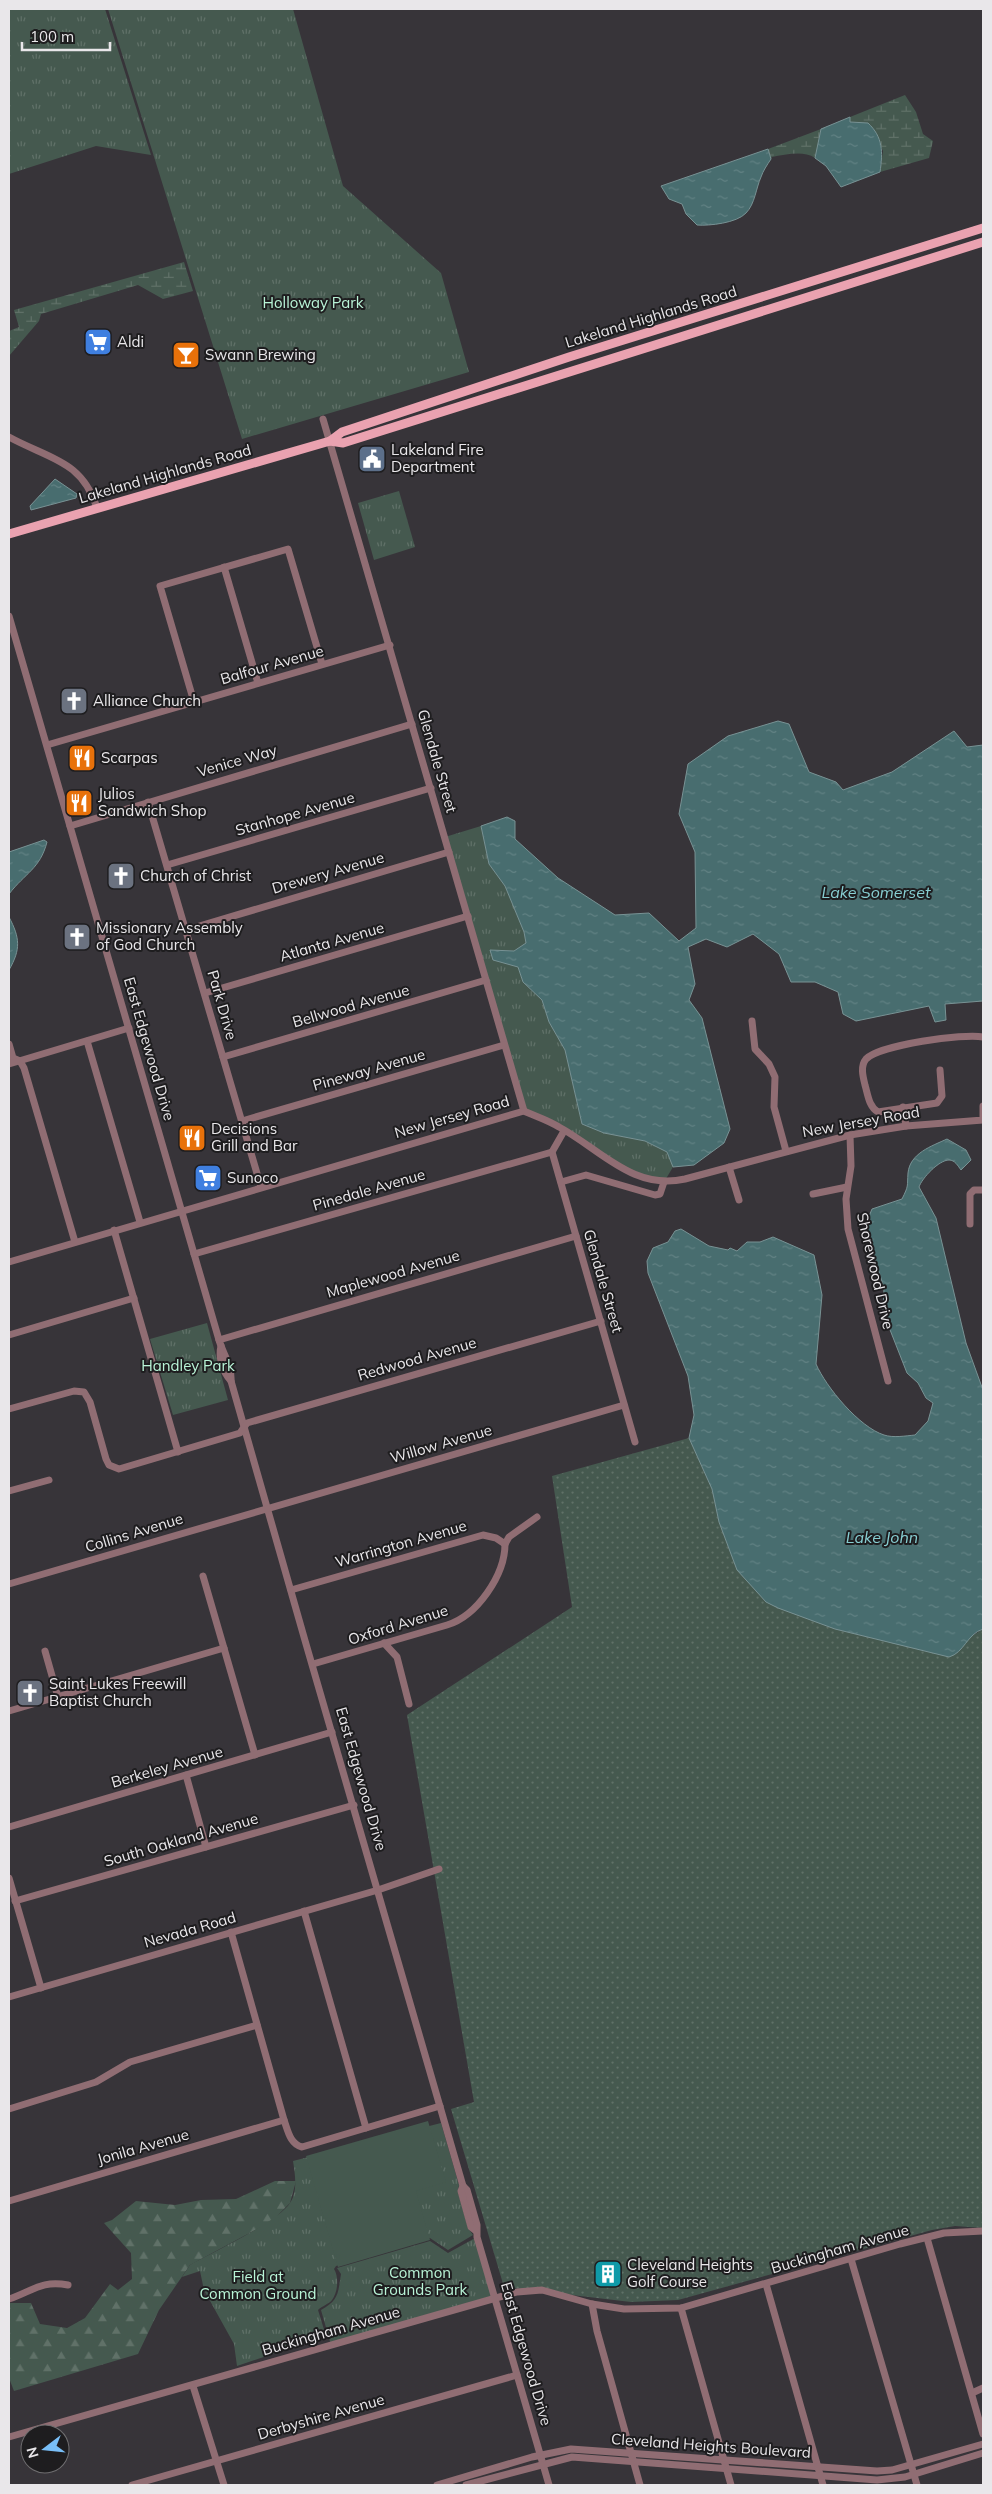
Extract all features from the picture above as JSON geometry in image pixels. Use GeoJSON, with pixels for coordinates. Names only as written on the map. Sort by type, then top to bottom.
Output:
{"type":"FeatureCollection","features":[{"type":"Feature","properties":{"kind":"main road","name":"Lakeland Highlands Road"},"geometry":{"type":"LineString","coordinates":[[330,441],[342,432],[390,415],[983,228]]}},
{"type":"Feature","properties":{"kind":"main road","name":"Lakeland Highlands Road"},"geometry":{"type":"LineString","coordinates":[[9,534],[330,441],[343,442],[352,440],[812,294],[983,242]]}},
{"type":"Feature","properties":{"kind":"main road"},"geometry":{"type":"LineString","coordinates":[[742,317],[752,308],[782,298],[793,287],[801,293],[812,294]]}},
{"type":"Feature","properties":{"kind":"street","name":"Glendale Street"},"geometry":{"type":"LineString","coordinates":[[322,419],[390,645],[524,1111]]}},
{"type":"Feature","properties":{"kind":"street"},"geometry":{"type":"LineString","coordinates":[[9,437],[74,470],[89,486],[97,508]]}},
{"type":"Feature","properties":{"kind":"street"},"geometry":{"type":"LineString","coordinates":[[194,702],[160,586],[224,567],[288,549],[322,664]]}},
{"type":"Feature","properties":{"kind":"street"},"geometry":{"type":"LineString","coordinates":[[224,567],[258,683]]}},
{"type":"Feature","properties":{"kind":"street","name":"East Edgewood Drive"},"geometry":{"type":"LineString","coordinates":[[9,616],[220,1343],[219,1354],[225,1375],[231,1382],[266,1508],[354,1805],[440,2106],[471,2227],[476,2230],[550,2485]]}},
{"type":"Feature","properties":{"kind":"street","name":"Balfour Avenue"},"geometry":{"type":"LineString","coordinates":[[47,746],[390,645]]}},
{"type":"Feature","properties":{"kind":"street","name":"Venice Way"},"geometry":{"type":"LineString","coordinates":[[70,826],[412,724]]}},
{"type":"Feature","properties":{"kind":"street","name":"Stanhope Avenue"},"geometry":{"type":"LineString","coordinates":[[167,865],[431,788]]}},
{"type":"Feature","properties":{"kind":"street","name":"Park Drive"},"geometry":{"type":"LineString","coordinates":[[148,802],[262,1187]]}},
{"type":"Feature","properties":{"kind":"street","name":"Drewery Avenue"},"geometry":{"type":"LineString","coordinates":[[186,930],[449,852]]}},
{"type":"Feature","properties":{"kind":"street","name":"Atlanta Avenue"},"geometry":{"type":"LineString","coordinates":[[205,993],[468,916]]}},
{"type":"Feature","properties":{"kind":"street","name":"Bellwood Avenue"},"geometry":{"type":"LineString","coordinates":[[223,1058],[486,980]]}},
{"type":"Feature","properties":{"kind":"street"},"geometry":{"type":"LineString","coordinates":[[752,1021],[756,1049],[772,1069],[775,1077],[774,1107],[786,1151]]}},
{"type":"Feature","properties":{"kind":"street"},"geometry":{"type":"LineString","coordinates":[[9,1064],[129,1028]]}},
{"type":"Feature","properties":{"kind":"street"},"geometry":{"type":"LineString","coordinates":[[940,1070],[941,1099],[937,1103],[878,1112],[872,1108],[863,1077],[864,1062],[872,1055],[900,1046],[946,1037],[983,1037]]}},
{"type":"Feature","properties":{"kind":"street"},"geometry":{"type":"LineString","coordinates":[[87,1041],[140,1222]]}},
{"type":"Feature","properties":{"kind":"street"},"geometry":{"type":"LineString","coordinates":[[9,1044],[13,1058],[20,1061],[24,1068],[75,1242]]}},
{"type":"Feature","properties":{"kind":"street","name":"Pineway Avenue"},"geometry":{"type":"LineString","coordinates":[[242,1121],[504,1044]]}},
{"type":"Feature","properties":{"kind":"street"},"geometry":{"type":"LineString","coordinates":[[983,1106],[983,1120]]}},
{"type":"Feature","properties":{"kind":"street"},"geometry":{"type":"LineString","coordinates":[[903,1107],[906,1126]]}},
{"type":"Feature","properties":{"kind":"street","name":"New Jersey Road"},"geometry":{"type":"LineString","coordinates":[[9,1259],[75,1242],[524,1111],[564,1131],[632,1175],[664,1182],[685,1179],[786,1151],[850,1136],[906,1126],[983,1120]]}},
{"type":"Feature","properties":{"kind":"street"},"geometry":{"type":"LineString","coordinates":[[552,1152],[564,1131]]}},
{"type":"Feature","properties":{"kind":"street","name":"Shorewood Drive"},"geometry":{"type":"LineString","coordinates":[[850,1136],[851,1166],[846,1211],[848,1229],[888,1381]]}},
{"type":"Feature","properties":{"kind":"street","name":"Glendale Street"},"geometry":{"type":"LineString","coordinates":[[552,1152],[635,1442]]}},
{"type":"Feature","properties":{"kind":"street","name":"Pinedale Avenue"},"geometry":{"type":"LineString","coordinates":[[194,1254],[552,1152]]}},
{"type":"Feature","properties":{"kind":"street"},"geometry":{"type":"LineString","coordinates":[[729,1167],[739,1200]]}},
{"type":"Feature","properties":{"kind":"street"},"geometry":{"type":"LineString","coordinates":[[560,1182],[586,1175],[654,1195],[660,1194],[664,1182]]}},
{"type":"Feature","properties":{"kind":"street"},"geometry":{"type":"LineString","coordinates":[[813,1194],[848,1187]]}},
{"type":"Feature","properties":{"kind":"street"},"geometry":{"type":"LineString","coordinates":[[970,1224],[970,1194],[974,1190],[983,1190]]}},
{"type":"Feature","properties":{"kind":"street"},"geometry":{"type":"LineString","coordinates":[[114,1230],[178,1452]]}},
{"type":"Feature","properties":{"kind":"street","name":"Maplewood Avenue"},"geometry":{"type":"LineString","coordinates":[[220,1343],[576,1236]]}},
{"type":"Feature","properties":{"kind":"street"},"geometry":{"type":"LineString","coordinates":[[9,1335],[134,1298]]}},
{"type":"Feature","properties":{"kind":"street","name":"Redwood Avenue"},"geometry":{"type":"LineString","coordinates":[[9,1410],[78,1390],[88,1396],[110,1465],[120,1468],[240,1434],[247,1423],[601,1321]]}},
{"type":"Feature","properties":{"kind":"street","name":"Willow Avenue"},"geometry":{"type":"LineString","coordinates":[[266,1508],[624,1405]]}},
{"type":"Feature","properties":{"kind":"street"},"geometry":{"type":"LineString","coordinates":[[9,1492],[49,1480]]}},
{"type":"Feature","properties":{"kind":"street","name":"Collins Avenue"},"geometry":{"type":"LineString","coordinates":[[9,1584],[266,1508]]}},
{"type":"Feature","properties":{"kind":"street"},"geometry":{"type":"LineString","coordinates":[[504,1544],[509,1537],[537,1518]]}},
{"type":"Feature","properties":{"kind":"street","name":"Warrington Avenue"},"geometry":{"type":"LineString","coordinates":[[291,1590],[483,1535],[496,1538],[504,1544]]}},
{"type":"Feature","properties":{"kind":"street","name":"Oxford Avenue"},"geometry":{"type":"LineString","coordinates":[[313,1664],[456,1622],[470,1614],[484,1596],[505,1558],[504,1544]]}},
{"type":"Feature","properties":{"kind":"street"},"geometry":{"type":"LineString","coordinates":[[202,1576],[255,1755]]}},
{"type":"Feature","properties":{"kind":"street"},"geometry":{"type":"LineString","coordinates":[[384,1643],[397,1657],[409,1704]]}},
{"type":"Feature","properties":{"kind":"street"},"geometry":{"type":"LineString","coordinates":[[9,1712],[224,1648]]}},
{"type":"Feature","properties":{"kind":"street"},"geometry":{"type":"LineString","coordinates":[[45,1651],[58,1697]]}},
{"type":"Feature","properties":{"kind":"street","name":"Berkeley Avenue"},"geometry":{"type":"LineString","coordinates":[[9,1827],[332,1732]]}},
{"type":"Feature","properties":{"kind":"street"},"geometry":{"type":"LineString","coordinates":[[186,1776],[206,1847]]}},
{"type":"Feature","properties":{"kind":"street","name":"South Oakland Avenue"},"geometry":{"type":"LineString","coordinates":[[15,1902],[354,1805]]}},
{"type":"Feature","properties":{"kind":"street","name":"Nevada Road"},"geometry":{"type":"LineString","coordinates":[[9,1996],[378,1890],[439,1869]]}},
{"type":"Feature","properties":{"kind":"street"},"geometry":{"type":"LineString","coordinates":[[9,1878],[41,1988]]}},
{"type":"Feature","properties":{"kind":"street"},"geometry":{"type":"LineString","coordinates":[[304,1911],[366,2128]]}},
{"type":"Feature","properties":{"kind":"street"},"geometry":{"type":"LineString","coordinates":[[231,1932],[284,2120],[290,2138],[299,2146],[440,2106]]}},
{"type":"Feature","properties":{"kind":"street"},"geometry":{"type":"LineString","coordinates":[[9,2108],[96,2082],[130,2062],[257,2025]]}},
{"type":"Feature","properties":{"kind":"street","name":"Jonila Avenue"},"geometry":{"type":"LineString","coordinates":[[9,2201],[284,2120]]}},
{"type":"Feature","properties":{"kind":"street","name":"Buckingham Avenue"},"geometry":{"type":"LineString","coordinates":[[9,2437],[517,2292],[542,2290],[592,2304],[638,2310],[681,2308],[927,2238],[960,2231],[983,2231]]}},
{"type":"Feature","properties":{"kind":"street"},"geometry":{"type":"LineString","coordinates":[[927,2238],[983,2434]]}},
{"type":"Feature","properties":{"kind":"street"},"geometry":{"type":"LineString","coordinates":[[851,2260],[917,2485]]}},
{"type":"Feature","properties":{"kind":"street"},"geometry":{"type":"LineString","coordinates":[[9,2299],[27,2293],[40,2285],[51,2283],[68,2285]]}},
{"type":"Feature","properties":{"kind":"street"},"geometry":{"type":"LineString","coordinates":[[766,2284],[823,2485]]}},
{"type":"Feature","properties":{"kind":"street"},"geometry":{"type":"LineString","coordinates":[[592,2304],[597,2331],[640,2485]]}},
{"type":"Feature","properties":{"kind":"street"},"geometry":{"type":"LineString","coordinates":[[681,2308],[732,2485]]}},
{"type":"Feature","properties":{"kind":"street","name":"Derbyshire Avenue"},"geometry":{"type":"LineString","coordinates":[[132,2485],[517,2375]]}},
{"type":"Feature","properties":{"kind":"street"},"geometry":{"type":"LineString","coordinates":[[193,2386],[224,2485]]}},
{"type":"Feature","properties":{"kind":"street"},"geometry":{"type":"LineString","coordinates":[[972,2393],[983,2388]]}},
{"type":"Feature","properties":{"kind":"street","name":"Cleveland Heights Boulevard"},"geometry":{"type":"LineString","coordinates":[[437,2485],[541,2455],[571,2449],[877,2471],[892,2470],[983,2444]]}},
{"type":"Feature","properties":{"kind":"street","name":"Cleveland Heights Boulevard"},"geometry":{"type":"LineString","coordinates":[[466,2485],[572,2457],[877,2480],[914,2474],[983,2453]]}},
{"type":"Feature","properties":{"kind":"green space"},"geometry":{"type":"Polygon","coordinates":[[[9,9],[105,9],[151,155],[96,146],[9,174],[9,9]]]}},
{"type":"Feature","properties":{"kind":"green space","name":"Holloway Park"},"geometry":{"type":"Polygon","coordinates":[[[108,9],[293,9],[343,186],[441,273],[469,372],[242,439],[108,9]]]}},
{"type":"Feature","properties":{"kind":"green space"},"geometry":{"type":"Polygon","coordinates":[[[905,95],[916,112],[923,134],[933,141],[929,158],[880,172],[883,151],[868,123],[850,122],[850,117],[905,95]]]}},
{"type":"Feature","properties":{"kind":"green space"},"geometry":{"type":"Polygon","coordinates":[[[821,129],[815,158],[805,154],[794,154],[772,157],[771,159],[768,149],[821,129]]]}},
{"type":"Feature","properties":{"kind":"green space"},"geometry":{"type":"Polygon","coordinates":[[[184,262],[193,291],[163,299],[138,285],[41,314],[39,321],[9,356],[9,331],[19,327],[14,310],[184,262]]]}},
{"type":"Feature","properties":{"kind":"green space"},"geometry":{"type":"Polygon","coordinates":[[[399,491],[415,547],[374,560],[358,503],[399,491]]]}},
{"type":"Feature","properties":{"kind":"green space"},"geometry":{"type":"Polygon","coordinates":[[[481,826],[489,864],[505,886],[524,932],[526,943],[514,951],[491,950],[518,967],[523,982],[542,1000],[549,1022],[565,1050],[582,1124],[604,1133],[645,1141],[667,1152],[673,1167],[664,1182],[643,1179],[564,1131],[524,1111],[445,837],[481,826]]]}},
{"type":"Feature","properties":{"kind":"green space","name":"Handley Park"},"geometry":{"type":"Polygon","coordinates":[[[207,1323],[228,1400],[173,1415],[150,1339],[207,1323]]]}},
{"type":"Feature","properties":{"kind":"green space","name":"Cleveland Heights Golf Course"},"geometry":{"type":"Polygon","coordinates":[[[689,1438],[712,1489],[719,1522],[737,1569],[766,1602],[835,1629],[908,1646],[958,1652],[967,1639],[983,1629],[983,2228],[955,2226],[932,2230],[678,2300],[631,2302],[504,2287],[451,2109],[474,2102],[407,1715],[572,1607],[552,1476],[689,1438]]]}},
{"type":"Feature","properties":{"kind":"green space"},"geometry":{"type":"Polygon","coordinates":[[[428,2121],[446,2182],[416,2191],[430,2240],[338,2267],[306,2156],[428,2121]]]}},
{"type":"Feature","properties":{"kind":"green space","name":"Field at Common Ground"},"geometry":{"type":"Polygon","coordinates":[[[441,2123],[459,2185],[458,2192],[468,2228],[473,2235],[448,2250],[430,2238],[336,2266],[334,2269],[337,2276],[336,2293],[331,2301],[318,2310],[326,2336],[237,2366],[234,2344],[204,2290],[200,2271],[182,2277],[190,2265],[273,2219],[290,2203],[293,2198],[295,2182],[293,2161],[441,2123]]]}},
{"type":"Feature","properties":{"kind":"green space"},"geometry":{"type":"Polygon","coordinates":[[[275,2181],[296,2181],[290,2203],[272,2221],[190,2265],[159,2310],[138,2354],[14,2391],[9,2378],[9,2303],[31,2303],[40,2324],[67,2328],[85,2318],[110,2284],[118,2290],[132,2279],[131,2253],[104,2223],[112,2220],[136,2201],[175,2205],[201,2200],[236,2199],[275,2181]]]}},
{"type":"Feature","properties":{"kind":"green space","name":"Common Grounds Park"},"geometry":{"type":"Polygon","coordinates":[[[477,2237],[495,2297],[331,2345],[321,2310],[331,2303],[337,2295],[341,2274],[337,2268],[430,2241],[448,2253],[477,2237]]]}},
{"type":"Feature","properties":{"kind":"water"},"geometry":{"type":"Polygon","coordinates":[[[850,117],[850,122],[868,123],[877,134],[881,145],[881,165],[880,172],[841,187],[826,166],[815,158],[821,129],[850,117]]]}},
{"type":"Feature","properties":{"kind":"water"},"geometry":{"type":"Polygon","coordinates":[[[768,149],[771,159],[765,168],[751,205],[746,213],[736,219],[715,224],[697,225],[686,214],[682,204],[669,199],[661,186],[768,149]]]}},
{"type":"Feature","properties":{"kind":"water"},"geometry":{"type":"Polygon","coordinates":[[[55,479],[77,494],[76,498],[31,510],[30,506],[55,479]]]}},
{"type":"Feature","properties":{"kind":"water","name":"Lake Somerset"},"geometry":{"type":"Polygon","coordinates":[[[778,721],[789,724],[809,772],[836,782],[843,790],[892,772],[954,731],[967,747],[983,745],[983,1001],[945,1004],[946,1020],[935,1022],[929,1006],[856,1021],[843,1014],[838,992],[815,982],[791,982],[779,954],[753,934],[727,947],[706,939],[688,947],[695,984],[689,1000],[702,1018],[730,1129],[724,1143],[694,1165],[673,1167],[667,1152],[645,1141],[604,1133],[582,1124],[565,1050],[549,1022],[542,1000],[523,982],[518,967],[493,960],[490,950],[514,951],[526,943],[524,932],[505,886],[489,864],[481,826],[507,817],[515,821],[515,839],[558,878],[615,915],[649,913],[679,941],[696,928],[695,852],[679,814],[688,764],[728,736],[778,721]]]}},
{"type":"Feature","properties":{"kind":"water"},"geometry":{"type":"Polygon","coordinates":[[[44,840],[47,842],[40,859],[9,894],[9,852],[44,840]]]}},
{"type":"Feature","properties":{"kind":"water"},"geometry":{"type":"Polygon","coordinates":[[[9,917],[18,944],[16,956],[9,970],[9,917]]]}},
{"type":"Feature","properties":{"kind":"water","name":"Lake John"},"geometry":{"type":"Polygon","coordinates":[[[947,1139],[966,1150],[971,1160],[961,1170],[951,1160],[941,1163],[927,1175],[919,1187],[936,1218],[966,1343],[983,1390],[983,1629],[973,1635],[958,1652],[949,1657],[835,1629],[778,1608],[766,1602],[737,1570],[719,1522],[712,1489],[689,1438],[694,1415],[688,1376],[648,1273],[647,1261],[653,1248],[668,1242],[675,1231],[681,1229],[709,1246],[728,1250],[730,1248],[737,1251],[747,1242],[760,1242],[773,1237],[814,1255],[822,1295],[816,1364],[827,1384],[854,1415],[874,1431],[891,1436],[915,1435],[928,1421],[933,1403],[926,1398],[918,1383],[907,1373],[883,1312],[884,1288],[865,1226],[872,1209],[902,1199],[906,1191],[910,1166],[917,1155],[947,1139]]]}},
{"type":"Feature","properties":{"kind":"place","name":"Aldi"},"geometry":{"type":"Point","coordinates":[98,342]}},
{"type":"Feature","properties":{"kind":"place","name":"Swann Brewing"},"geometry":{"type":"Point","coordinates":[186,355]}},
{"type":"Feature","properties":{"kind":"place","name":"Lakeland Fire Department"},"geometry":{"type":"Point","coordinates":[372,459]}},
{"type":"Feature","properties":{"kind":"place","name":"Alliance Church"},"geometry":{"type":"Point","coordinates":[74,701]}},
{"type":"Feature","properties":{"kind":"place","name":"Scarpas"},"geometry":{"type":"Point","coordinates":[82,758]}},
{"type":"Feature","properties":{"kind":"place","name":"Julios Sandwich Shop"},"geometry":{"type":"Point","coordinates":[79,803]}},
{"type":"Feature","properties":{"kind":"place","name":"Church of Christ"},"geometry":{"type":"Point","coordinates":[121,876]}},
{"type":"Feature","properties":{"kind":"place","name":"Missionary Assembly of God Church"},"geometry":{"type":"Point","coordinates":[77,937]}},
{"type":"Feature","properties":{"kind":"place","name":"Decisions Grill and Bar"},"geometry":{"type":"Point","coordinates":[192,1138]}},
{"type":"Feature","properties":{"kind":"place","name":"Sunoco"},"geometry":{"type":"Point","coordinates":[208,1178]}},
{"type":"Feature","properties":{"kind":"place","name":"Saint Lukes Freewill Baptist Church"},"geometry":{"type":"Point","coordinates":[30,1693]}},
{"type":"Feature","properties":{"kind":"place","name":"Cleveland Heights Golf Course"},"geometry":{"type":"Point","coordinates":[608,2274]}}]}
